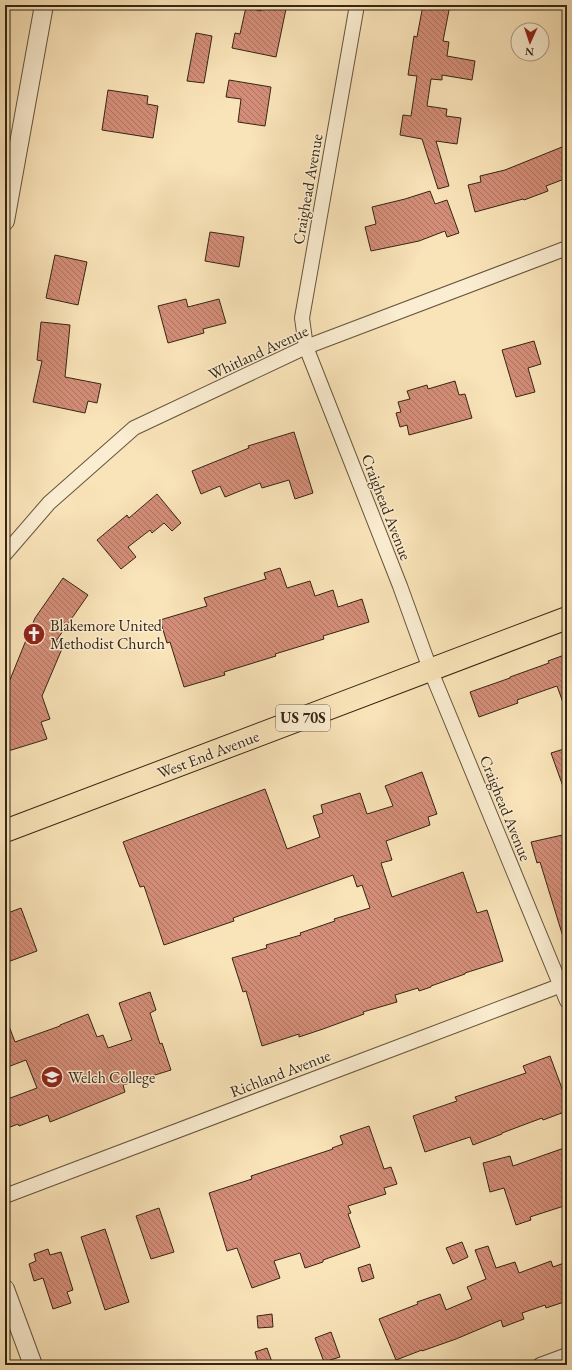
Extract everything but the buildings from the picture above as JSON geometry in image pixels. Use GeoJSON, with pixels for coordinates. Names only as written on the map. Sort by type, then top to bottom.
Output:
{"type":"FeatureCollection","features":[{"type":"Feature","properties":{"kind":"main road","name":"West End Avenue"},"geometry":{"type":"LineString","coordinates":[[5,831],[567,618]]}},
{"type":"Feature","properties":{"kind":"street"},"geometry":{"type":"LineString","coordinates":[[5,221],[44,5]]}},
{"type":"Feature","properties":{"kind":"street","name":"Craighead Avenue"},"geometry":{"type":"LineString","coordinates":[[357,5],[302,318],[306,347],[400,586],[430,670],[564,984],[567,1001]]}},
{"type":"Feature","properties":{"kind":"street","name":"Whitland Avenue"},"geometry":{"type":"LineString","coordinates":[[5,554],[49,503],[134,428],[306,347],[567,248]]}},
{"type":"Feature","properties":{"kind":"street","name":"Richland Avenue"},"geometry":{"type":"LineString","coordinates":[[5,1196],[564,984]]}},
{"type":"Feature","properties":{"kind":"street"},"geometry":{"type":"LineString","coordinates":[[5,1288],[33,1365]]}},
{"type":"Feature","properties":{"kind":"street"},"geometry":{"type":"LineString","coordinates":[[540,1365],[567,1354]]}},
{"type":"Feature","properties":{"kind":"place","name":"Blakemore United Methodist Church"},"geometry":{"type":"Point","coordinates":[34,634]}},
{"type":"Feature","properties":{"kind":"place","name":"Welch College"},"geometry":{"type":"Point","coordinates":[52,1077]}}]}
